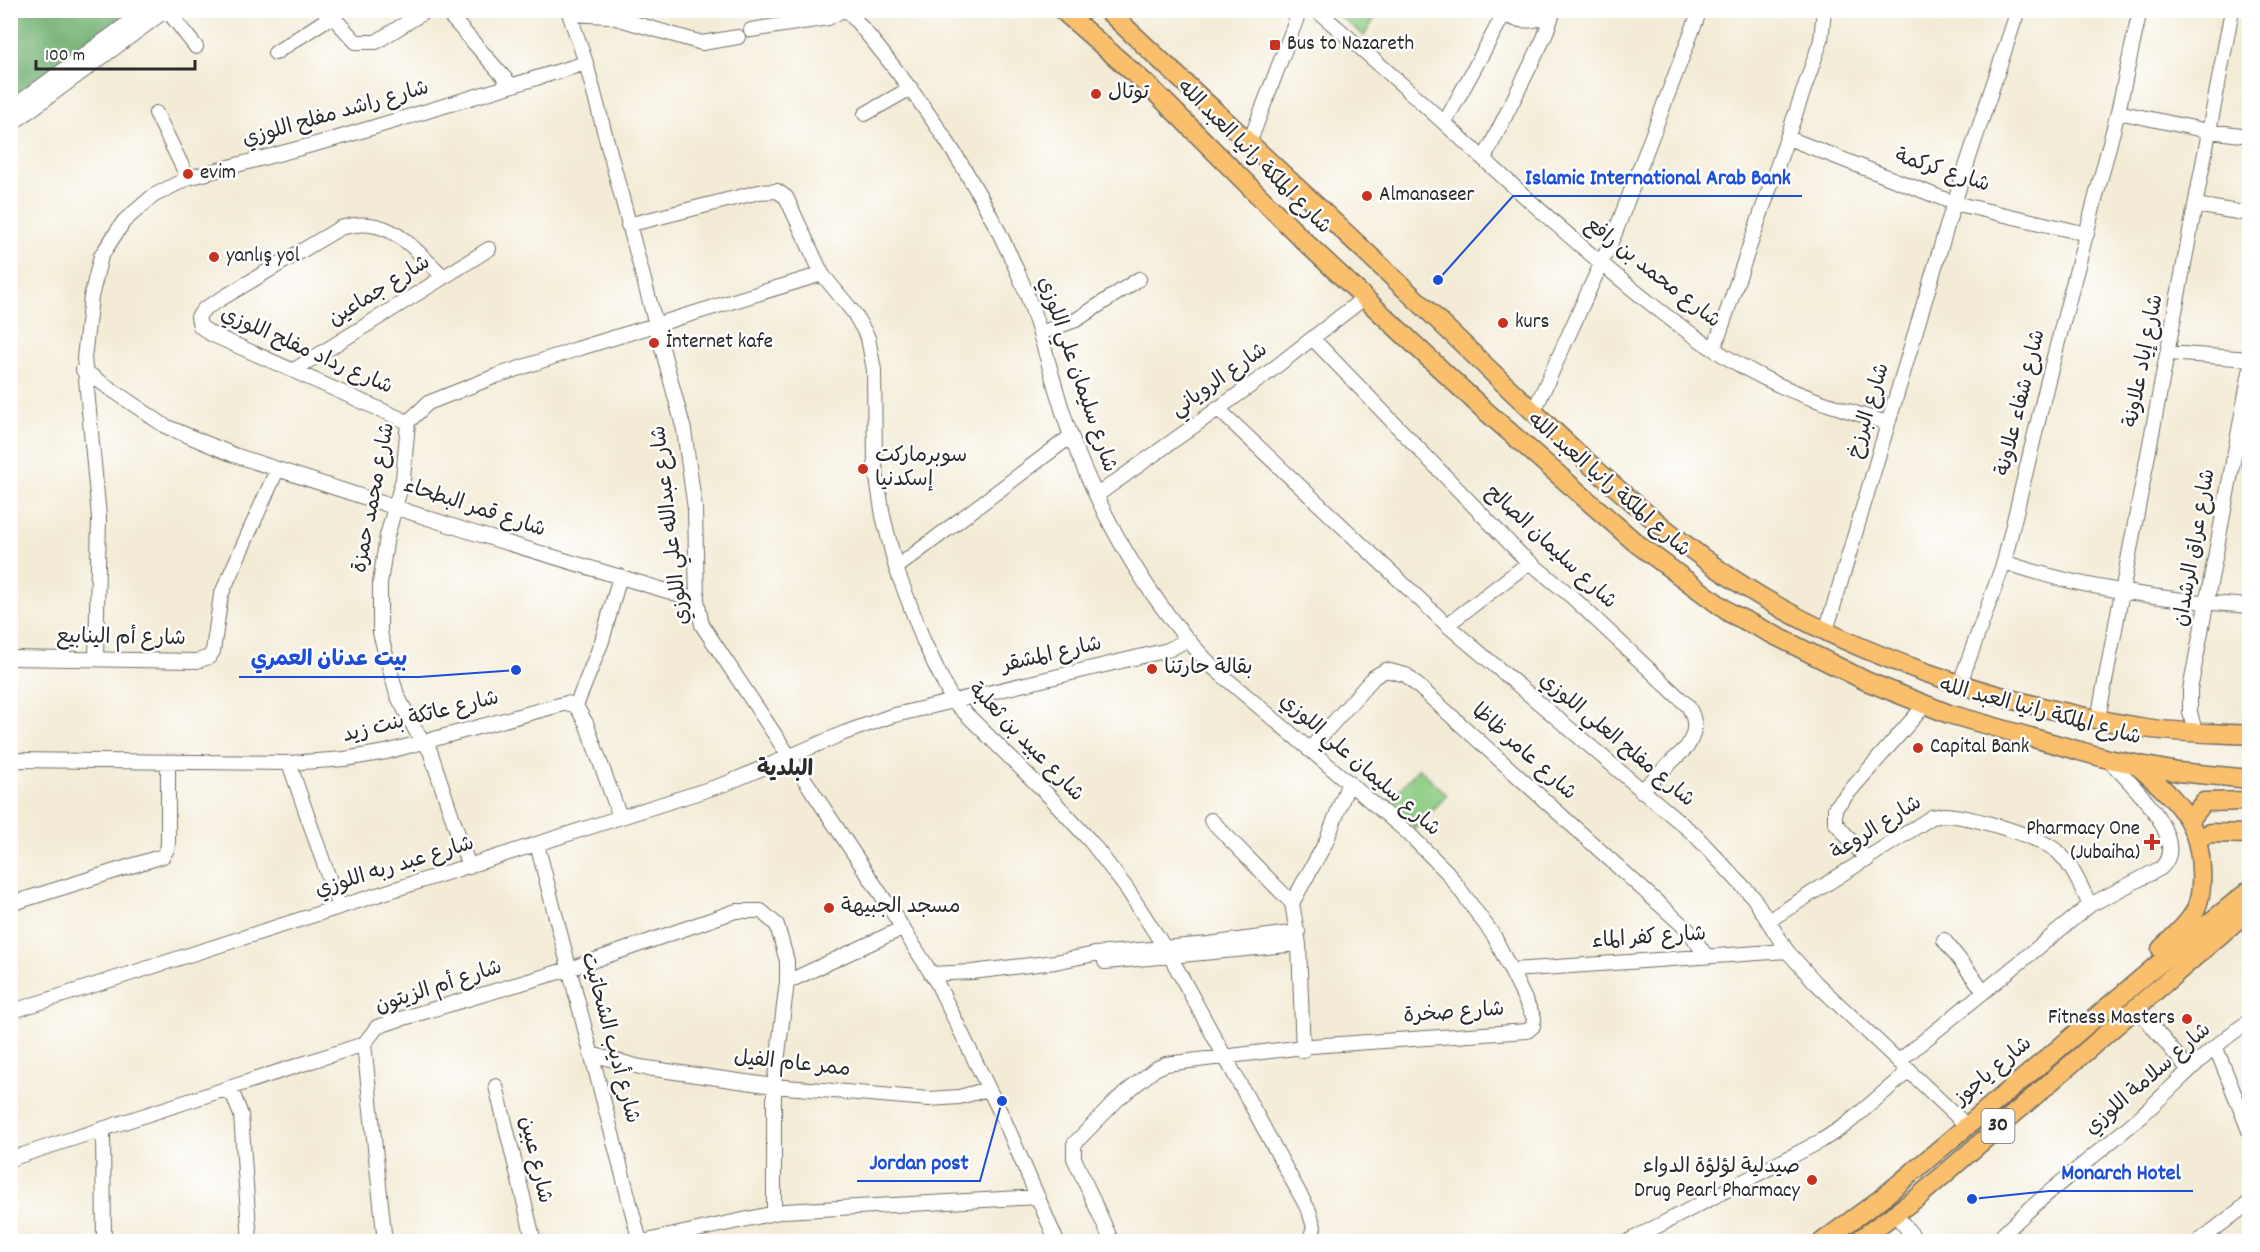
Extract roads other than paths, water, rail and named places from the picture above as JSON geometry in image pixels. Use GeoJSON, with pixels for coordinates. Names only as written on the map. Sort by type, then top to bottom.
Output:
{"type":"FeatureCollection","features":[{"type":"Feature","properties":{"kind":"main road","name":"شارع الملكة رانيا العبد الله"},"geometry":{"type":"LineString","coordinates":[[1062,10],[1152,89],[1236,176],[1481,407],[1636,543],[1707,597],[1758,630],[1866,681],[1977,723],[2108,759],[2178,772],[2250,779]]}},
{"type":"Feature","properties":{"kind":"main road","name":"شارع الملكة رانيا العبد الله"},"geometry":{"type":"LineString","coordinates":[[1107,10],[1250,141],[1286,179],[1630,499],[1723,572],[1826,631],[1897,661],[1960,683],[2148,729],[2250,735]]}},
{"type":"Feature","properties":{"kind":"main road"},"geometry":{"type":"LineString","coordinates":[[2081,1029],[2079,1023],[2090,1011],[2161,949],[2194,912],[2202,882],[2198,838],[2190,820],[2167,792],[2136,764]]}},
{"type":"Feature","properties":{"kind":"main road"},"geometry":{"type":"LineString","coordinates":[[2190,820],[2204,802],[2250,801]]}},
{"type":"Feature","properties":{"kind":"main road"},"geometry":{"type":"LineString","coordinates":[[2198,838],[2210,833],[2250,834]]}},
{"type":"Feature","properties":{"kind":"main road","name":"شارع ياجوز"},"geometry":{"type":"LineString","coordinates":[[1822,1242],[1854,1220],[2250,890]]}},
{"type":"Feature","properties":{"kind":"main road","name":"شارع ياجوز"},"geometry":{"type":"LineString","coordinates":[[1856,1242],[1895,1214],[2250,909]]}},
{"type":"Feature","properties":{"kind":"street"},"geometry":{"type":"LineString","coordinates":[[10,109],[146,10]]}},
{"type":"Feature","properties":{"kind":"street"},"geometry":{"type":"LineString","coordinates":[[10,125],[166,10],[196,47]]}},
{"type":"Feature","properties":{"kind":"street"},"geometry":{"type":"LineString","coordinates":[[275,53],[332,16],[356,42],[368,43],[376,42],[427,10]]}},
{"type":"Feature","properties":{"kind":"street"},"geometry":{"type":"LineString","coordinates":[[445,10],[510,84]]}},
{"type":"Feature","properties":{"kind":"street"},"geometry":{"type":"LineString","coordinates":[[569,12],[609,16],[702,43],[828,18],[845,10]]}},
{"type":"Feature","properties":{"kind":"street","name":"شارع سليمان علي اللوزي"},"geometry":{"type":"LineString","coordinates":[[845,10],[911,88],[965,167],[1021,280],[1040,333],[1071,436],[1117,536],[1187,640],[1216,670],[1408,833],[1447,872],[1494,936],[1513,970],[1534,1018],[1533,1026],[1527,1030]]}},
{"type":"Feature","properties":{"kind":"street"},"geometry":{"type":"LineString","coordinates":[[1250,141],[1300,10]]}},
{"type":"Feature","properties":{"kind":"street","name":"شارع محمد بن رافع"},"geometry":{"type":"LineString","coordinates":[[1316,10],[1445,122],[1533,206],[1653,307],[1714,349],[1764,378],[1809,398],[1887,423]]}},
{"type":"Feature","properties":{"kind":"street"},"geometry":{"type":"LineString","coordinates":[[1534,411],[1558,362],[1630,196],[1700,10]]}},
{"type":"Feature","properties":{"kind":"street"},"geometry":{"type":"LineString","coordinates":[[1714,349],[1821,40],[1824,10]]}},
{"type":"Feature","properties":{"kind":"street","name":"شارع البرزخ"},"geometry":{"type":"LineString","coordinates":[[1826,631],[1954,202],[2018,10]]}},
{"type":"Feature","properties":{"kind":"street","name":"شارع شفاء علاونة"},"geometry":{"type":"LineString","coordinates":[[1960,683],[2004,562],[2047,384],[2118,112],[2140,10]]}},
{"type":"Feature","properties":{"kind":"street","name":"شارع إياد علاونة"},"geometry":{"type":"LineString","coordinates":[[2098,718],[2124,591],[2232,10]]}},
{"type":"Feature","properties":{"kind":"street","name":"شارع عبدالله علي اللوزي"},"geometry":{"type":"LineString","coordinates":[[569,12],[586,63],[655,327],[682,420],[690,460],[695,509],[697,600],[705,631],[903,928],[931,974],[989,1089],[1057,1242]]}},
{"type":"Feature","properties":{"kind":"street"},"geometry":{"type":"LineString","coordinates":[[1445,122],[1503,12],[1529,21],[1554,12]]}},
{"type":"Feature","properties":{"kind":"street"},"geometry":{"type":"LineString","coordinates":[[1484,159],[1544,38],[1554,12]]}},
{"type":"Feature","properties":{"kind":"street","name":"شارع راشد مفلح اللوزي"},"geometry":{"type":"LineString","coordinates":[[96,659],[99,517],[83,370],[91,297],[101,256],[111,237],[138,207],[153,196],[188,178],[338,138],[510,84],[586,63]]}},
{"type":"Feature","properties":{"kind":"street"},"geometry":{"type":"LineString","coordinates":[[865,114],[911,88]]}},
{"type":"Feature","properties":{"kind":"street"},"geometry":{"type":"LineString","coordinates":[[2118,112],[2208,131],[2250,136]]}},
{"type":"Feature","properties":{"kind":"street"},"geometry":{"type":"LineString","coordinates":[[156,113],[188,178]]}},
{"type":"Feature","properties":{"kind":"street","name":"شارع كركمة"},"geometry":{"type":"LineString","coordinates":[[1788,138],[1954,202],[2087,234]]}},
{"type":"Feature","properties":{"kind":"street","name":"شارع عبيد بن ثعلبة"},"geometry":{"type":"LineString","coordinates":[[628,225],[759,192],[777,191],[786,197],[822,274],[854,313],[868,338],[875,389],[873,429],[875,466],[883,516],[896,568],[924,642],[952,700],[1005,750],[1091,842],[1127,889],[1167,951],[1223,1058],[1309,1211],[1312,1219],[1311,1238]]}},
{"type":"Feature","properties":{"kind":"street"},"geometry":{"type":"LineString","coordinates":[[2195,205],[2250,214]]}},
{"type":"Feature","properties":{"kind":"street","name":"شارع رداد مفلح اللوزي"},"geometry":{"type":"LineString","coordinates":[[408,422],[211,334],[198,323],[199,314],[340,228],[355,224],[373,224],[390,229],[444,277]]}},
{"type":"Feature","properties":{"kind":"street","name":"شارع جماعين"},"geometry":{"type":"LineString","coordinates":[[294,370],[489,249]]}},
{"type":"Feature","properties":{"kind":"street","name":"شارع محمد حمزة"},"geometry":{"type":"LineString","coordinates":[[470,867],[430,750],[397,695],[380,633],[380,583],[387,536],[403,479],[408,422],[428,403],[477,384],[577,349],[822,274]]}},
{"type":"Feature","properties":{"kind":"street"},"geometry":{"type":"LineString","coordinates":[[1040,333],[1076,320],[1139,279]]}},
{"type":"Feature","properties":{"kind":"street","name":"شارع الروياني"},"geometry":{"type":"LineString","coordinates":[[1097,495],[1313,339],[1364,298]]}},
{"type":"Feature","properties":{"kind":"street","name":"شارع سليمان الصالح"},"geometry":{"type":"LineString","coordinates":[[1313,339],[1530,562],[1649,668],[1688,706],[1694,717],[1695,727],[1687,747],[1641,791]]}},
{"type":"Feature","properties":{"kind":"street"},"geometry":{"type":"LineString","coordinates":[[2168,353],[2250,359]]}},
{"type":"Feature","properties":{"kind":"street","name":"شارع قمر البطحاء"},"geometry":{"type":"LineString","coordinates":[[83,370],[165,426],[277,470],[697,600]]}},
{"type":"Feature","properties":{"kind":"street","name":"شارع عراق الرشدان"},"geometry":{"type":"LineString","coordinates":[[2195,732],[2190,712],[2190,690],[2250,372]]}},
{"type":"Feature","properties":{"kind":"street","name":"شارع مفلح العلي اللوزي"},"geometry":{"type":"LineString","coordinates":[[1217,408],[1448,625],[1702,843],[1746,888],[1787,951],[1816,983],[1966,1125]]}},
{"type":"Feature","properties":{"kind":"street"},"geometry":{"type":"LineString","coordinates":[[896,568],[1071,436]]}},
{"type":"Feature","properties":{"kind":"street","name":"شارع أم الينابيع"},"geometry":{"type":"LineString","coordinates":[[10,658],[156,662],[197,661],[209,657],[213,651],[224,586],[277,470]]}},
{"type":"Feature","properties":{"kind":"street"},"geometry":{"type":"LineString","coordinates":[[1448,625],[1530,562]]}},
{"type":"Feature","properties":{"kind":"street"},"geometry":{"type":"LineString","coordinates":[[2004,562],[2035,573],[2124,591],[2250,606]]}},
{"type":"Feature","properties":{"kind":"street"},"geometry":{"type":"LineString","coordinates":[[620,576],[602,640],[576,706],[586,723],[620,817]]}},
{"type":"Feature","properties":{"kind":"street","name":"شارع المشقر"},"geometry":{"type":"LineString","coordinates":[[789,757],[882,719],[952,700],[1168,650],[1187,640]]}},
{"type":"Feature","properties":{"kind":"street","name":"شارع عامر ظاظا"},"geometry":{"type":"LineString","coordinates":[[1309,750],[1374,677],[1386,670],[1406,675],[1689,931],[1706,956]]}},
{"type":"Feature","properties":{"kind":"street","name":"شارع عاتكة بنت زيد"},"geometry":{"type":"LineString","coordinates":[[10,760],[289,763],[345,759],[424,742],[551,706],[567,704],[576,706]]}},
{"type":"Feature","properties":{"kind":"street"},"geometry":{"type":"LineString","coordinates":[[1867,860],[1835,822],[1835,808],[1925,705]]}},
{"type":"Feature","properties":{"kind":"street","name":"شارع عبد ربه اللوزي"},"geometry":{"type":"LineString","coordinates":[[10,1012],[339,906],[470,867],[724,784],[789,757]]}},
{"type":"Feature","properties":{"kind":"street"},"geometry":{"type":"LineString","coordinates":[[1899,1061],[2090,905],[2161,868],[2171,855],[2170,844],[2154,811],[2108,759]]}},
{"type":"Feature","properties":{"kind":"street"},"geometry":{"type":"LineString","coordinates":[[10,904],[163,856],[168,847],[168,763]]}},
{"type":"Feature","properties":{"kind":"street"},"geometry":{"type":"LineString","coordinates":[[289,763],[339,906]]}},
{"type":"Feature","properties":{"kind":"street"},"geometry":{"type":"LineString","coordinates":[[1292,903],[1326,842],[1349,782]]}},
{"type":"Feature","properties":{"kind":"street","name":"شارع الروعة"},"geometry":{"type":"LineString","coordinates":[[1768,921],[1932,817],[1951,815],[2020,833],[2057,851],[2073,872],[2090,905]]}},
{"type":"Feature","properties":{"kind":"street"},"geometry":{"type":"LineString","coordinates":[[1211,820],[1292,903],[1298,938],[1300,1049]]}},
{"type":"Feature","properties":{"kind":"street","name":"شارع أديب الشحاتيت"},"geometry":{"type":"LineString","coordinates":[[537,844],[641,1242]]}},
{"type":"Feature","properties":{"kind":"street","name":"شارع أم الزيتون"},"geometry":{"type":"LineString","coordinates":[[10,1159],[103,1131],[364,1044],[377,1027],[569,969],[721,915],[749,909],[761,911],[777,925],[784,945],[787,982]]}},
{"type":"Feature","properties":{"kind":"street"},"geometry":{"type":"LineString","coordinates":[[774,1213],[774,1086],[787,982],[903,928]]}},
{"type":"Feature","properties":{"kind":"street"},"geometry":{"type":"LineString","coordinates":[[931,974],[1055,962],[1072,964],[1167,951],[1298,938]]}},
{"type":"Feature","properties":{"kind":"street"},"geometry":{"type":"LineString","coordinates":[[1944,940],[1984,991]]}},
{"type":"Feature","properties":{"kind":"street","name":"شارع كفر الماء"},"geometry":{"type":"LineString","coordinates":[[1513,970],[1787,951]]}},
{"type":"Feature","properties":{"kind":"street"},"geometry":{"type":"LineString","coordinates":[[2136,1007],[2189,1070]]}},
{"type":"Feature","properties":{"kind":"street","name":"شارع سلامة اللوزي"},"geometry":{"type":"LineString","coordinates":[[1996,1242],[2031,1208],[2142,1115],[2189,1070],[2250,1021]]}},
{"type":"Feature","properties":{"kind":"street","name":"شارع صخرة"},"geometry":{"type":"LineString","coordinates":[[1113,1242],[1074,1158],[1073,1149],[1076,1139],[1118,1099],[1160,1066],[1300,1049],[1527,1030]]}},
{"type":"Feature","properties":{"kind":"street"},"geometry":{"type":"LineString","coordinates":[[364,1044],[385,1242]]}},
{"type":"Feature","properties":{"kind":"street"},"geometry":{"type":"LineString","coordinates":[[2216,1048],[2250,1133]]}},
{"type":"Feature","properties":{"kind":"street","name":"ممر عام الفيل"},"geometry":{"type":"LineString","coordinates":[[591,1054],[650,1069],[774,1086],[928,1099],[959,1097],[989,1089]]}},
{"type":"Feature","properties":{"kind":"street"},"geometry":{"type":"LineString","coordinates":[[1627,1242],[1821,1141],[1847,1124],[1910,1070]]}},
{"type":"Feature","properties":{"kind":"street","name":"شارع عبين"},"geometry":{"type":"LineString","coordinates":[[496,1086],[534,1242]]}},
{"type":"Feature","properties":{"kind":"street"},"geometry":{"type":"LineString","coordinates":[[226,1090],[234,1097],[241,1115],[250,1242]]}},
{"type":"Feature","properties":{"kind":"street"},"geometry":{"type":"LineString","coordinates":[[103,1131],[104,1242]]}},
{"type":"Feature","properties":{"kind":"street"},"geometry":{"type":"LineString","coordinates":[[641,1242],[774,1213],[924,1201],[1038,1197]]}},
{"type":"Feature","properties":{"kind":"street"},"geometry":{"type":"LineString","coordinates":[[2198,1242],[2250,1202]]}},
{"type":"Feature","properties":{"kind":"street"},"geometry":{"type":"LineString","coordinates":[[1895,1214],[1918,1242]]}},
{"type":"Feature","properties":{"kind":"place","name":"Bus to Nazareth"},"geometry":{"type":"Point","coordinates":[1275,45]}},
{"type":"Feature","properties":{"kind":"place","name":"توتال"},"geometry":{"type":"Point","coordinates":[1096,94]}},
{"type":"Feature","properties":{"kind":"place","name":"evim"},"geometry":{"type":"Point","coordinates":[188,174]}},
{"type":"Feature","properties":{"kind":"place","name":"Almanaseer"},"geometry":{"type":"Point","coordinates":[1367,196]}},
{"type":"Feature","properties":{"kind":"place","name":"yanlış yol"},"geometry":{"type":"Point","coordinates":[214,257]}},
{"type":"Feature","properties":{"kind":"place","name":"Islamic International Arab Bank"},"geometry":{"type":"Point","coordinates":[1438,280]}},
{"type":"Feature","properties":{"kind":"place","name":"kurs"},"geometry":{"type":"Point","coordinates":[1503,323]}},
{"type":"Feature","properties":{"kind":"place","name":"İnternet kafe"},"geometry":{"type":"Point","coordinates":[654,343]}},
{"type":"Feature","properties":{"kind":"place","name":"سوبرماركت إسكدنيا"},"geometry":{"type":"Point","coordinates":[863,469]}},
{"type":"Feature","properties":{"kind":"place","name":"بقالة حارتنا"},"geometry":{"type":"Point","coordinates":[1152,669]}},
{"type":"Feature","properties":{"kind":"place","name":"بيت عدنان العمري"},"geometry":{"type":"Point","coordinates":[516,670]}},
{"type":"Feature","properties":{"kind":"place","name":"Capital Bank"},"geometry":{"type":"Point","coordinates":[1918,748]}},
{"type":"Feature","properties":{"kind":"place","name":"Pharmacy One (Jubaiha)"},"geometry":{"type":"Point","coordinates":[2152,842]}},
{"type":"Feature","properties":{"kind":"place","name":"مسجد الجبيهة"},"geometry":{"type":"Point","coordinates":[829,908]}},
{"type":"Feature","properties":{"kind":"place","name":"Fitness Masters"},"geometry":{"type":"Point","coordinates":[2187,1019]}},
{"type":"Feature","properties":{"kind":"place","name":"Jordan post"},"geometry":{"type":"Point","coordinates":[1002,1101]}},
{"type":"Feature","properties":{"kind":"place","name":"صيدلية لؤلؤة الدواء Drug Pearl Pharmacy"},"geometry":{"type":"Point","coordinates":[1812,1180]}},
{"type":"Feature","properties":{"kind":"place","name":"Monarch Hotel"},"geometry":{"type":"Point","coordinates":[1972,1199]}},
{"type":"Feature","properties":{"kind":"district","name":"البلدية"},"geometry":{"type":"Point","coordinates":[785,770]}}]}
